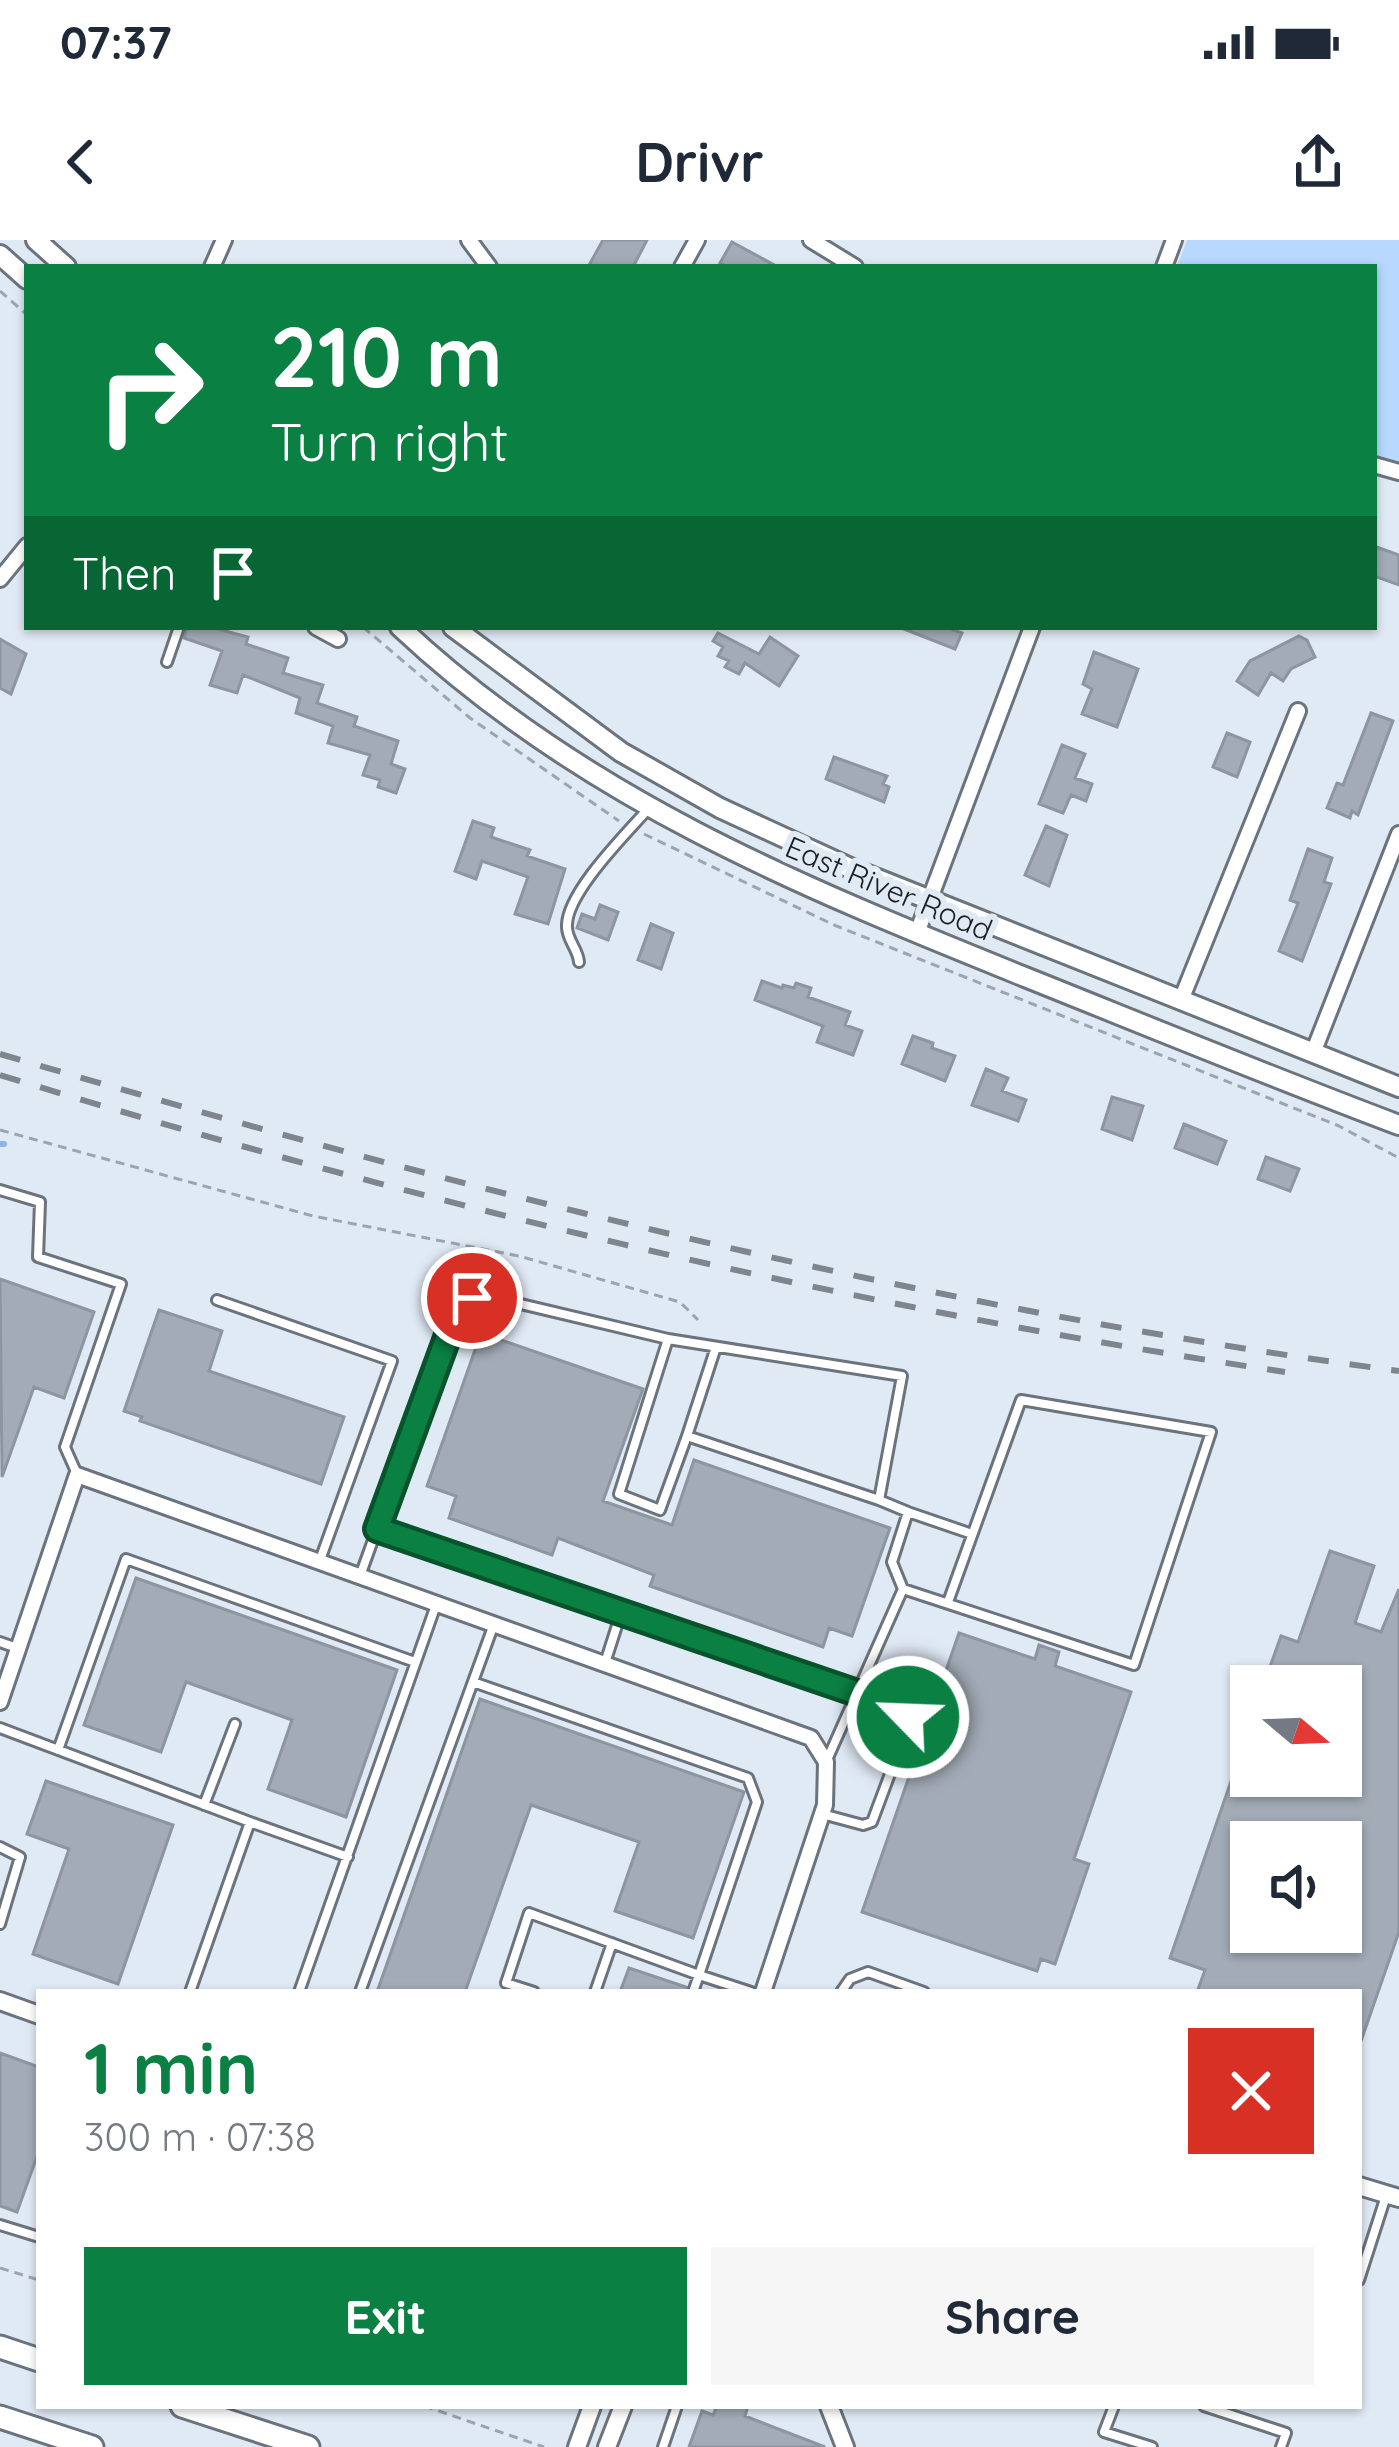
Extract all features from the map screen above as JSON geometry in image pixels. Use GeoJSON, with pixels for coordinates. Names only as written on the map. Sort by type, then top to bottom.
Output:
{"type":"FeatureCollection","features":[{"type":"Feature","properties":{"kind":"main road"},"geometry":{"type":"LineString","coordinates":[[36,240],[63,264]]}},
{"type":"Feature","properties":{"kind":"main road"},"geometry":{"type":"LineString","coordinates":[[0,255],[24,276]]}},
{"type":"Feature","properties":{"kind":"main road","name":"East River Road"},"geometry":{"type":"LineString","coordinates":[[404,630],[502,712],[649,808],[737,856],[1399,1125]]}},
{"type":"Feature","properties":{"kind":"main road","name":"East River Road"},"geometry":{"type":"LineString","coordinates":[[458,630],[591,731],[700,797],[814,853],[1399,1087]]}},
{"type":"Feature","properties":{"kind":"main road"},"geometry":{"type":"LineString","coordinates":[[0,2347],[36,2359]]}},
{"type":"Feature","properties":{"kind":"main road"},"geometry":{"type":"LineString","coordinates":[[191,2409],[308,2447]]}},
{"type":"Feature","properties":{"kind":"main road"},"geometry":{"type":"LineString","coordinates":[[0,2417],[92,2447]]}},
{"type":"Feature","properties":{"kind":"street"},"geometry":{"type":"LineString","coordinates":[[811,240],[850,264]]}},
{"type":"Feature","properties":{"kind":"street"},"geometry":{"type":"LineString","coordinates":[[0,579],[24,550]]}},
{"type":"Feature","properties":{"kind":"street"},"geometry":{"type":"LineString","coordinates":[[322,630],[338,639]]}},
{"type":"Feature","properties":{"kind":"street"},"geometry":{"type":"LineString","coordinates":[[917,933],[1031,630]]}},
{"type":"Feature","properties":{"kind":"street"},"geometry":{"type":"LineString","coordinates":[[1181,1000],[1298,711]]}},
{"type":"Feature","properties":{"kind":"street"},"geometry":{"type":"LineString","coordinates":[[1313,1053],[1399,835]]}},
{"type":"Feature","properties":{"kind":"street"},"geometry":{"type":"LineString","coordinates":[[0,1702],[77,1475],[811,1738],[826,1762],[822,1814],[765,1989]]}},
{"type":"Feature","properties":{"kind":"street"},"geometry":{"type":"LineString","coordinates":[[0,2001],[36,2014]]}},
{"type":"Feature","properties":{"kind":"street"},"geometry":{"type":"LineString","coordinates":[[1362,2187],[1392,2196]]}},
{"type":"Feature","properties":{"kind":"street"},"geometry":{"type":"LineString","coordinates":[[577,2447],[591,2409]]}},
{"type":"Feature","properties":{"kind":"street"},"geometry":{"type":"LineString","coordinates":[[607,2447],[621,2409]]}},
{"type":"Feature","properties":{"kind":"street"},"geometry":{"type":"LineString","coordinates":[[830,2409],[845,2447]]}},
{"type":"Feature","properties":{"kind":"lane"},"geometry":{"type":"LineString","coordinates":[[167,662],[178,630]]}},
{"type":"Feature","properties":{"kind":"lane"},"geometry":{"type":"LineString","coordinates":[[579,962],[567,927],[572,908],[601,864],[649,808]]}},
{"type":"Feature","properties":{"kind":"lane"},"geometry":{"type":"LineString","coordinates":[[0,1190],[40,1202],[38,1257],[121,1284],[65,1447],[77,1475]]}},
{"type":"Feature","properties":{"kind":"lane"},"geometry":{"type":"LineString","coordinates":[[360,1576],[458,1308],[472,1298],[487,1296],[668,1339],[902,1376],[879,1500]]}},
{"type":"Feature","properties":{"kind":"lane"},"geometry":{"type":"LineString","coordinates":[[217,1300],[392,1361],[320,1562]]}},
{"type":"Feature","properties":{"kind":"lane"},"geometry":{"type":"LineString","coordinates":[[668,1339],[619,1494],[660,1510],[716,1346]]}},
{"type":"Feature","properties":{"kind":"lane"},"geometry":{"type":"LineString","coordinates":[[903,1589],[1134,1665],[1211,1432],[1021,1400],[948,1602]]}},
{"type":"Feature","properties":{"kind":"lane"},"geometry":{"type":"LineString","coordinates":[[687,1436],[972,1534]]}},
{"type":"Feature","properties":{"kind":"lane"},"geometry":{"type":"LineString","coordinates":[[826,1762],[903,1589],[892,1562],[908,1512]]}},
{"type":"Feature","properties":{"kind":"lane"},"geometry":{"type":"LineString","coordinates":[[377,1529],[903,1710],[909,1723],[872,1822],[863,1826],[822,1814]]}},
{"type":"Feature","properties":{"kind":"lane"},"geometry":{"type":"LineString","coordinates":[[58,1750],[125,1559],[415,1662]]}},
{"type":"Feature","properties":{"kind":"lane"},"geometry":{"type":"LineString","coordinates":[[300,1989],[437,1604]]}},
{"type":"Feature","properties":{"kind":"lane"},"geometry":{"type":"LineString","coordinates":[[604,1664],[621,1613]]}},
{"type":"Feature","properties":{"kind":"lane"},"geometry":{"type":"LineString","coordinates":[[361,1989],[494,1624]]}},
{"type":"Feature","properties":{"kind":"lane"},"geometry":{"type":"LineString","coordinates":[[0,1642],[18,1649]]}},
{"type":"Feature","properties":{"kind":"lane"},"geometry":{"type":"LineString","coordinates":[[473,1682],[748,1778],[758,1802],[694,1989]]}},
{"type":"Feature","properties":{"kind":"lane"},"geometry":{"type":"LineString","coordinates":[[204,1805],[235,1724]]}},
{"type":"Feature","properties":{"kind":"lane"},"geometry":{"type":"LineString","coordinates":[[0,1728],[348,1857]]}},
{"type":"Feature","properties":{"kind":"lane"},"geometry":{"type":"LineString","coordinates":[[191,1989],[250,1822]]}},
{"type":"Feature","properties":{"kind":"lane"},"geometry":{"type":"LineString","coordinates":[[0,1847],[20,1857],[0,1924]]}},
{"type":"Feature","properties":{"kind":"lane"},"geometry":{"type":"LineString","coordinates":[[525,1989],[506,1983],[529,1913],[742,1989]]}},
{"type":"Feature","properties":{"kind":"lane"},"geometry":{"type":"LineString","coordinates":[[596,1989],[612,1943]]}},
{"type":"Feature","properties":{"kind":"lane"},"geometry":{"type":"LineString","coordinates":[[843,1989],[850,1979],[868,1972],[916,1989]]}},
{"type":"Feature","properties":{"kind":"lane"},"geometry":{"type":"LineString","coordinates":[[1362,2272],[1392,2196]]}},
{"type":"Feature","properties":{"kind":"lane"},"geometry":{"type":"LineString","coordinates":[[0,2225],[36,2236]]}},
{"type":"Feature","properties":{"kind":"lane"},"geometry":{"type":"LineString","coordinates":[[664,2447],[676,2409]]}},
{"type":"Feature","properties":{"kind":"lane"},"geometry":{"type":"LineString","coordinates":[[1113,2409],[1104,2432],[1152,2447]]}},
{"type":"Feature","properties":{"kind":"lane"},"geometry":{"type":"LineString","coordinates":[[1213,2409],[1286,2433],[1281,2447]]}},
{"type":"Feature","properties":{"kind":"path"},"geometry":{"type":"LineString","coordinates":[[0,291],[24,312]]}},
{"type":"Feature","properties":{"kind":"path"},"geometry":{"type":"LineString","coordinates":[[0,1130],[313,1216],[519,1256],[680,1302],[698,1320]]}},
{"type":"Feature","properties":{"kind":"path"},"geometry":{"type":"LineString","coordinates":[[0,2268],[36,2279]]}},
{"type":"Feature","properties":{"kind":"path"},"geometry":{"type":"LineString","coordinates":[[433,2409],[544,2447]]}},
{"type":"Feature","properties":{"kind":"shaded area"},"geometry":{"type":"Polygon","coordinates":[[[1187,240],[1399,240],[1399,461],[1377,457],[1377,264],[1178,264],[1187,240]]]}},
{"type":"Feature","properties":{"kind":"building"},"geometry":{"type":"Polygon","coordinates":[[[603,240],[647,240],[635,264],[590,264],[603,240]]]}},
{"type":"Feature","properties":{"kind":"building"},"geometry":{"type":"Polygon","coordinates":[[[732,242],[772,264],[722,264],[732,242]]]}},
{"type":"Feature","properties":{"kind":"building"},"geometry":{"type":"Polygon","coordinates":[[[1377,547],[1399,555],[1399,585],[1377,577],[1377,547]]]}},
{"type":"Feature","properties":{"kind":"building"},"geometry":{"type":"Polygon","coordinates":[[[186,630],[222,630],[248,637],[246,644],[288,658],[283,673],[323,685],[317,703],[357,717],[354,726],[398,741],[391,764],[405,769],[396,793],[378,787],[380,780],[363,775],[370,755],[328,743],[333,726],[296,713],[300,698],[243,675],[237,693],[210,685],[222,651],[184,638],[186,630]]]}},
{"type":"Feature","properties":{"kind":"building"},"geometry":{"type":"Polygon","coordinates":[[[907,630],[962,633],[955,649],[907,630]]]}},
{"type":"Feature","properties":{"kind":"building"},"geometry":{"type":"Polygon","coordinates":[[[718,633],[759,654],[770,637],[798,656],[779,686],[745,663],[739,674],[725,667],[729,661],[718,656],[723,647],[713,641],[718,633]]]}},
{"type":"Feature","properties":{"kind":"building"},"geometry":{"type":"Polygon","coordinates":[[[1299,636],[1307,640],[1315,657],[1291,669],[1283,681],[1271,673],[1258,695],[1237,681],[1250,661],[1299,636]]]}},
{"type":"Feature","properties":{"kind":"building"},"geometry":{"type":"Polygon","coordinates":[[[0,639],[26,654],[11,694],[0,688],[0,639]]]}},
{"type":"Feature","properties":{"kind":"building"},"geometry":{"type":"Polygon","coordinates":[[[1094,652],[1138,669],[1117,727],[1082,714],[1092,689],[1083,684],[1094,652]]]}},
{"type":"Feature","properties":{"kind":"building"},"geometry":{"type":"Polygon","coordinates":[[[1371,713],[1393,721],[1358,815],[1352,811],[1350,818],[1327,808],[1337,783],[1343,785],[1371,713]]]}},
{"type":"Feature","properties":{"kind":"building"},"geometry":{"type":"Polygon","coordinates":[[[1227,733],[1250,742],[1237,777],[1213,767],[1227,733]]]}},
{"type":"Feature","properties":{"kind":"building"},"geometry":{"type":"Polygon","coordinates":[[[1062,745],[1085,754],[1075,778],[1092,784],[1086,801],[1071,795],[1063,813],[1039,804],[1062,745]]]}},
{"type":"Feature","properties":{"kind":"building"},"geometry":{"type":"Polygon","coordinates":[[[834,757],[887,776],[884,802],[826,779],[834,757]]]}},
{"type":"Feature","properties":{"kind":"building"},"geometry":{"type":"Polygon","coordinates":[[[473,821],[494,828],[491,837],[530,850],[527,856],[565,869],[548,924],[515,914],[528,877],[482,861],[476,879],[455,871],[473,821]]]}},
{"type":"Feature","properties":{"kind":"building"},"geometry":{"type":"Polygon","coordinates":[[[1046,826],[1067,835],[1049,886],[1025,875],[1046,826]]]}},
{"type":"Feature","properties":{"kind":"building"},"geometry":{"type":"Polygon","coordinates":[[[1308,849],[1332,858],[1324,882],[1331,884],[1302,961],[1279,951],[1298,903],[1290,900],[1308,849]]]}},
{"type":"Feature","properties":{"kind":"building"},"geometry":{"type":"Polygon","coordinates":[[[600,905],[618,912],[608,940],[577,928],[582,914],[595,919],[600,905]]]}},
{"type":"Feature","properties":{"kind":"building"},"geometry":{"type":"Polygon","coordinates":[[[651,924],[673,933],[661,969],[638,960],[651,924]]]}},
{"type":"Feature","properties":{"kind":"building"},"geometry":{"type":"Polygon","coordinates":[[[762,981],[782,988],[794,988],[796,983],[811,988],[808,997],[850,1012],[845,1025],[862,1031],[853,1055],[817,1042],[823,1026],[755,1000],[762,981]]]}},
{"type":"Feature","properties":{"kind":"building"},"geometry":{"type":"Polygon","coordinates":[[[913,1036],[955,1056],[945,1081],[902,1064],[913,1036]]]}},
{"type":"Feature","properties":{"kind":"building"},"geometry":{"type":"Polygon","coordinates":[[[986,1069],[1008,1078],[1002,1091],[1026,1100],[1018,1121],[972,1105],[986,1069]]]}},
{"type":"Feature","properties":{"kind":"building"},"geometry":{"type":"Polygon","coordinates":[[[1112,1097],[1143,1106],[1132,1140],[1102,1129],[1112,1097]]]}},
{"type":"Feature","properties":{"kind":"building"},"geometry":{"type":"Polygon","coordinates":[[[1184,1124],[1226,1141],[1217,1164],[1175,1148],[1184,1124]]]}},
{"type":"Feature","properties":{"kind":"building"},"geometry":{"type":"Polygon","coordinates":[[[1266,1157],[1299,1169],[1290,1191],[1258,1179],[1266,1157]]]}},
{"type":"Feature","properties":{"kind":"building"},"geometry":{"type":"Polygon","coordinates":[[[0,1279],[94,1312],[64,1398],[34,1387],[2,1477],[0,1279]]]}},
{"type":"Feature","properties":{"kind":"building"},"geometry":{"type":"Polygon","coordinates":[[[159,1310],[222,1331],[209,1371],[344,1417],[321,1484],[140,1421],[142,1417],[124,1411],[159,1310]]]}},
{"type":"Feature","properties":{"kind":"building"},"geometry":{"type":"Polygon","coordinates":[[[481,1333],[643,1389],[603,1501],[672,1525],[694,1460],[890,1528],[852,1636],[829,1628],[823,1647],[650,1586],[654,1575],[558,1538],[552,1555],[449,1518],[456,1496],[427,1486],[481,1333]]]}},
{"type":"Feature","properties":{"kind":"building"},"geometry":{"type":"Polygon","coordinates":[[[1330,1551],[1374,1566],[1355,1623],[1381,1632],[1399,1589],[1399,1932],[1362,2038],[1362,1989],[1198,1989],[1205,1970],[1170,1958],[1230,1784],[1230,1797],[1362,1797],[1362,1665],[1271,1665],[1281,1636],[1298,1642],[1330,1551]]]}},
{"type":"Feature","properties":{"kind":"building"},"geometry":{"type":"Polygon","coordinates":[[[136,1578],[397,1670],[346,1817],[268,1789],[292,1720],[186,1682],[161,1752],[84,1725],[136,1578]]]}},
{"type":"Feature","properties":{"kind":"building"},"geometry":{"type":"Polygon","coordinates":[[[959,1633],[1035,1659],[1039,1645],[1059,1652],[1055,1666],[1131,1692],[1074,1859],[1089,1864],[1055,1964],[1041,1959],[1037,1971],[862,1912],[959,1633]]]}},
{"type":"Feature","properties":{"kind":"building"},"geometry":{"type":"Polygon","coordinates":[[[480,1699],[744,1792],[693,1938],[615,1911],[639,1842],[531,1805],[466,1989],[378,1989],[480,1699]]]}},
{"type":"Feature","properties":{"kind":"building"},"geometry":{"type":"Polygon","coordinates":[[[46,1781],[173,1825],[118,1984],[33,1954],[69,1849],[27,1834],[46,1781]]]}},
{"type":"Feature","properties":{"kind":"building"},"geometry":{"type":"Polygon","coordinates":[[[629,1968],[686,1987],[686,1989],[621,1989],[629,1968]]]}},
{"type":"Feature","properties":{"kind":"building"},"geometry":{"type":"Polygon","coordinates":[[[0,2053],[36,2066],[36,2159],[17,2212],[0,2206],[0,2053]]]}},
{"type":"Feature","properties":{"kind":"building"},"geometry":{"type":"Polygon","coordinates":[[[716,2409],[747,2409],[745,2416],[825,2447],[689,2447],[702,2411],[713,2415],[716,2409]]]}},
{"type":"Feature","properties":{"kind":"railway"},"geometry":{"type":"LineString","coordinates":[[0,1054],[345,1152],[869,1279],[1222,1345],[1399,1371]]}},
{"type":"Feature","properties":{"kind":"railway"},"geometry":{"type":"LineString","coordinates":[[0,1075],[317,1167],[637,1248],[960,1316],[1285,1372]]}},
{"type":"Feature","properties":{"kind":"route"},"geometry":{"type":"LineString","coordinates":[[472,1298],[458,1308],[377,1529],[898,1707],[908,1717]]}}]}
